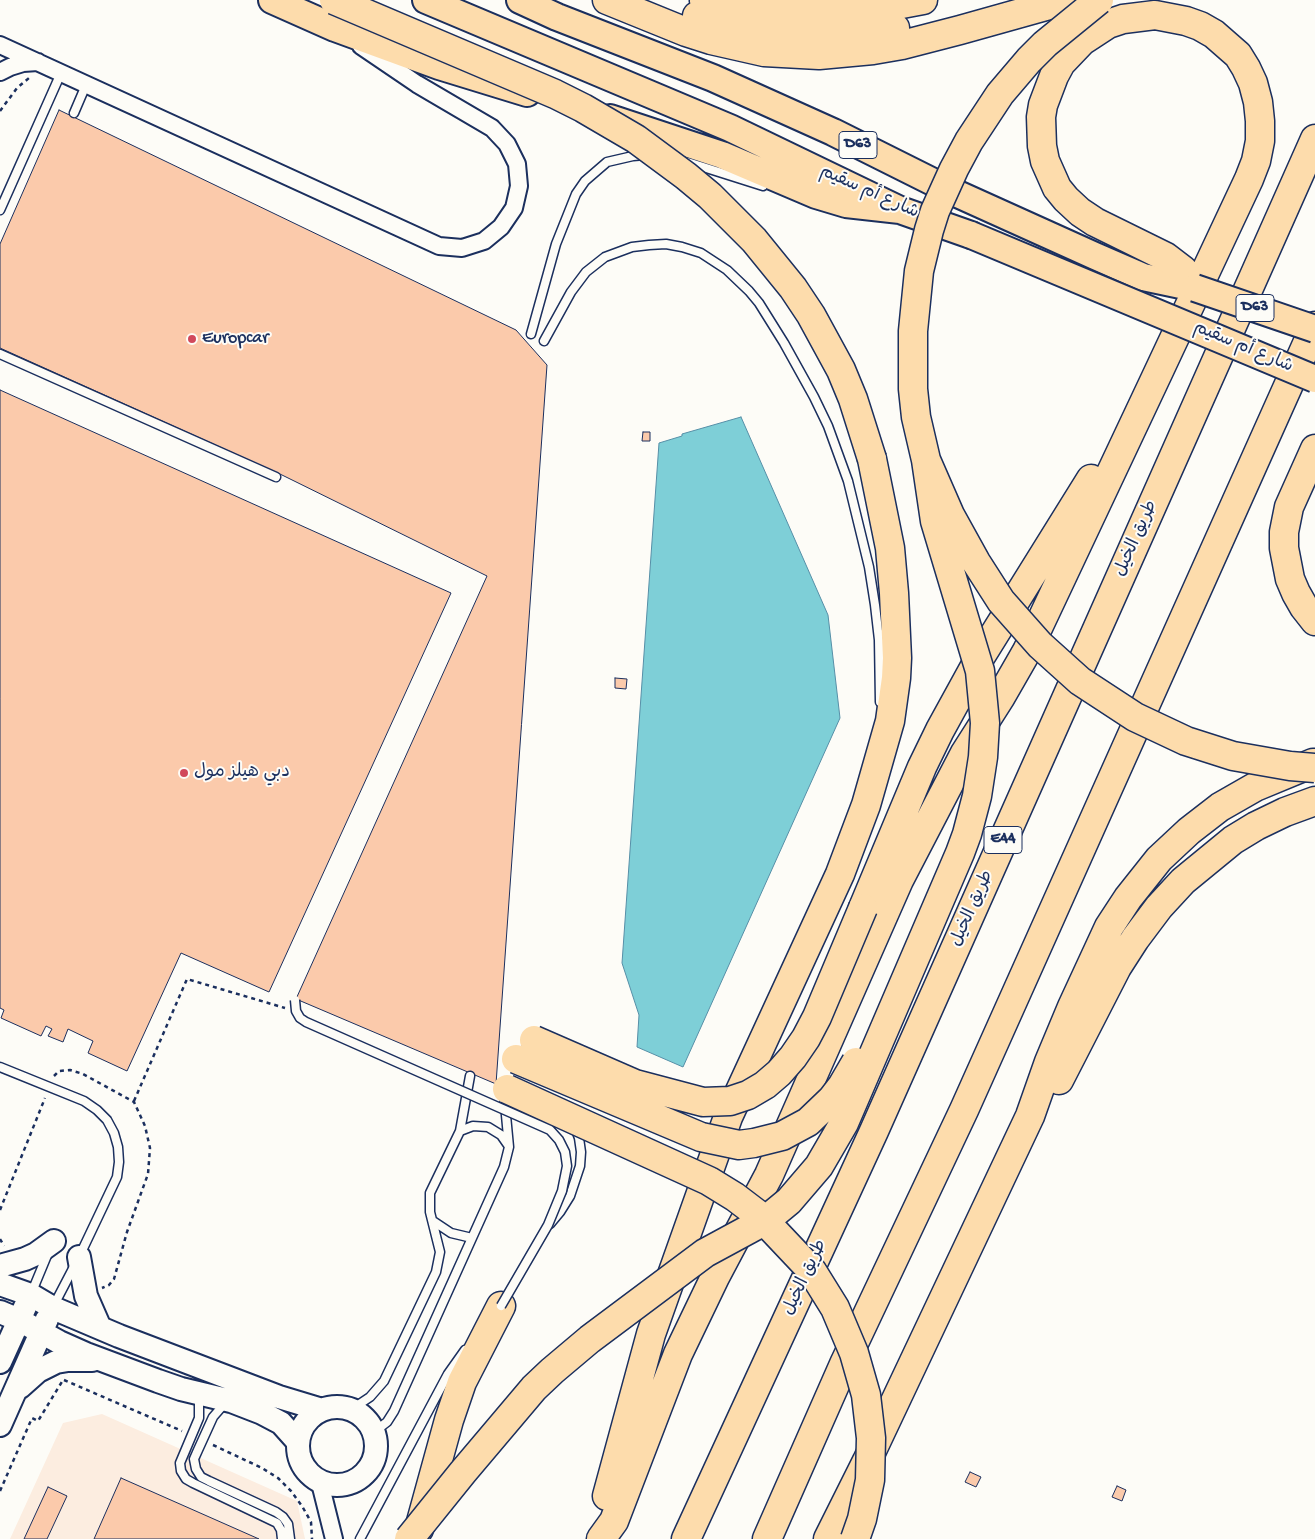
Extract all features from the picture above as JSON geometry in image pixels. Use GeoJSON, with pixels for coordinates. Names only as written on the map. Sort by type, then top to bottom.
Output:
{"type":"FeatureCollection","features":[{"type":"Feature","properties":{"kind":"highway"},"geometry":{"type":"LineString","coordinates":[[334,0],[555,94],[583,108],[643,144],[704,191],[754,240],[793,288],[810,314],[847,384],[864,429],[890,548],[896,615],[896,678],[890,720],[881,754],[858,830],[840,874],[728,1117],[651,1334],[595,1539]]}},
{"type":"Feature","properties":{"kind":"highway"},"geometry":{"type":"LineString","coordinates":[[607,0],[686,32],[711,40],[764,52],[819,55],[873,50],[902,44],[1063,1]]}},
{"type":"Feature","properties":{"kind":"highway"},"geometry":{"type":"LineString","coordinates":[[650,0],[724,24],[767,32],[811,35],[877,31],[998,7],[1063,1]]}},
{"type":"Feature","properties":{"kind":"highway"},"geometry":{"type":"LineString","coordinates":[[698,0],[749,9],[812,13],[876,9],[923,0]]}},
{"type":"Feature","properties":{"kind":"highway"},"geometry":{"type":"LineString","coordinates":[[409,1539],[534,1388],[590,1339],[705,1253],[766,1220],[789,1201],[800,1190],[827,1154],[844,1123],[967,834],[977,796],[985,731],[980,671],[937,528],[931,501],[926,460],[916,417],[913,389],[913,331],[919,271],[935,211],[947,184],[970,141],[1000,94],[1044,44],[1099,0]]}},
{"type":"Feature","properties":{"kind":"highway"},"geometry":{"type":"LineString","coordinates":[[601,1539],[614,1522],[678,1354],[769,1175],[899,880],[965,753],[1000,698],[1026,650],[1158,373],[1256,161],[1260,141],[1258,102],[1253,83],[1238,55],[1214,34],[1200,26],[1170,17],[1139,16],[1123,18],[1108,24],[1082,40],[1061,63],[1043,105],[1041,117],[1042,146],[1045,161],[1058,188],[1066,199],[1080,212],[1096,222],[1166,256],[1183,270],[1195,288]]}},
{"type":"Feature","properties":{"kind":"highway","name":"طريق الخيل"},"geometry":{"type":"LineString","coordinates":[[686,1539],[874,1131],[1315,139]]}},
{"type":"Feature","properties":{"kind":"highway"},"geometry":{"type":"LineString","coordinates":[[767,1539],[845,1362],[972,1092],[1315,327]]}},
{"type":"Feature","properties":{"kind":"highway"},"geometry":{"type":"LineString","coordinates":[[909,970],[881,1012],[851,1072],[832,1099],[808,1122],[782,1136],[761,1142],[739,1145],[701,1137],[525,1049],[636,1084],[703,1102],[730,1101],[748,1095],[765,1085],[779,1073],[806,1038],[817,1017],[922,768],[940,730],[970,675],[1074,507],[1137,399],[1158,373]]}},
{"type":"Feature","properties":{"kind":"highway"},"geometry":{"type":"LineString","coordinates":[[1315,449],[1289,507],[1286,519],[1284,548],[1290,579],[1296,594],[1304,608],[1315,621]]}},
{"type":"Feature","properties":{"kind":"highway"},"geometry":{"type":"LineString","coordinates":[[926,460],[950,515],[976,562],[1001,601],[1040,645],[1080,681],[1135,717],[1164,732],[1193,743],[1234,756],[1315,768]]}},
{"type":"Feature","properties":{"kind":"highway"},"geometry":{"type":"LineString","coordinates":[[828,1539],[1030,1116],[1049,1062],[1072,1006],[1109,927],[1128,898],[1160,859],[1189,831],[1220,807],[1255,787],[1315,762]]}},
{"type":"Feature","properties":{"kind":"highway"},"geometry":{"type":"LineString","coordinates":[[1030,1116],[1056,1084],[1117,967],[1135,939],[1160,907],[1194,871],[1233,840],[1285,812],[1315,801]]}},
{"type":"Feature","properties":{"kind":"highway"},"geometry":{"type":"LineString","coordinates":[[512,1089],[709,1181],[735,1197],[760,1216],[812,1271],[835,1308],[854,1353],[866,1395],[871,1438],[870,1480],[862,1520],[855,1539]]}},
{"type":"Feature","properties":{"kind":"highway"},"geometry":{"type":"LineString","coordinates":[[416,1539],[449,1420],[462,1382],[501,1306]]}},
{"type":"Feature","properties":{"kind":"main road"},"geometry":{"type":"LineString","coordinates":[[272,0],[335,28],[439,66],[653,131],[722,155],[816,195],[846,204],[900,210]]}},
{"type":"Feature","properties":{"kind":"main road","name":"شارع أم سقيم"},"geometry":{"type":"LineString","coordinates":[[426,0],[730,128],[900,210],[971,235],[1315,378]]}},
{"type":"Feature","properties":{"kind":"main road","name":"شارع أم سقيم"},"geometry":{"type":"LineString","coordinates":[[520,0],[557,17],[721,82],[833,132],[952,191],[1143,277],[1195,288],[1315,327]]}},
{"type":"Feature","properties":{"kind":"main road"},"geometry":{"type":"LineString","coordinates":[[0,1266],[26,1259],[36,1254],[56,1236]]}},
{"type":"Feature","properties":{"kind":"main road"},"geometry":{"type":"LineString","coordinates":[[79,1258],[86,1296],[100,1328]]}},
{"type":"Feature","properties":{"kind":"main road"},"geometry":{"type":"LineString","coordinates":[[0,1284],[31,1295],[53,1308],[100,1328],[279,1397],[322,1410]]}},
{"type":"Feature","properties":{"kind":"main road"},"geometry":{"type":"LineString","coordinates":[[0,1362],[10,1316],[31,1295]]}},
{"type":"Feature","properties":{"kind":"main road"},"geometry":{"type":"LineString","coordinates":[[0,1425],[53,1308]]}},
{"type":"Feature","properties":{"kind":"main road"},"geometry":{"type":"LineString","coordinates":[[10,1316],[41,1333],[102,1360],[158,1381],[232,1400],[272,1417],[290,1431],[298,1442]]}},
{"type":"Feature","properties":{"kind":"main road"},"geometry":{"type":"LineString","coordinates":[[15,1391],[38,1371],[56,1362],[78,1359],[102,1360]]}},
{"type":"Feature","properties":{"kind":"main road"},"geometry":{"type":"LineString","coordinates":[[337,1407],[352,1409],[365,1419],[374,1432],[377,1445],[375,1458],[369,1470],[359,1480],[347,1485],[333,1486],[320,1482],[302,1466],[299,1458],[298,1442],[300,1434],[308,1419],[322,1410],[337,1407]]}},
{"type":"Feature","properties":{"kind":"street"},"geometry":{"type":"LineString","coordinates":[[0,45],[440,246],[462,248],[484,241],[501,227],[514,208],[519,186],[517,164],[507,144],[492,128],[417,84],[335,28]]}},
{"type":"Feature","properties":{"kind":"street"},"geometry":{"type":"LineString","coordinates":[[0,72],[23,63],[49,67]]}},
{"type":"Feature","properties":{"kind":"street"},"geometry":{"type":"LineString","coordinates":[[320,1482],[334,1539]]}},
{"type":"Feature","properties":{"kind":"lane"},"geometry":{"type":"LineString","coordinates":[[0,210],[49,67]]}},
{"type":"Feature","properties":{"kind":"lane"},"geometry":{"type":"LineString","coordinates":[[74,113],[86,85]]}},
{"type":"Feature","properties":{"kind":"lane"},"geometry":{"type":"LineString","coordinates":[[531,334],[556,244],[568,210],[585,182],[607,162],[633,156],[660,156],[694,163],[770,188]]}},
{"type":"Feature","properties":{"kind":"lane"},"geometry":{"type":"LineString","coordinates":[[787,192],[816,195]]}},
{"type":"Feature","properties":{"kind":"lane"},"geometry":{"type":"LineString","coordinates":[[544,341],[571,292],[586,272],[604,257],[632,247],[666,244],[701,253],[727,270],[749,291],[780,336],[814,398],[828,426],[848,481],[862,538],[875,605],[879,640],[880,709]]}},
{"type":"Feature","properties":{"kind":"lane"},"geometry":{"type":"LineString","coordinates":[[0,354],[276,476]]}},
{"type":"Feature","properties":{"kind":"lane"},"geometry":{"type":"LineString","coordinates":[[881,718],[881,754]]}},
{"type":"Feature","properties":{"kind":"lane"},"geometry":{"type":"LineString","coordinates":[[295,1000],[296,1011],[306,1022],[550,1130],[560,1140],[565,1152],[567,1166],[562,1191],[548,1226]]}},
{"type":"Feature","properties":{"kind":"lane"},"geometry":{"type":"LineString","coordinates":[[0,1067],[84,1101],[97,1110],[110,1127],[118,1147],[117,1177],[53,1308]]}},
{"type":"Feature","properties":{"kind":"lane"},"geometry":{"type":"LineString","coordinates":[[352,1409],[370,1397],[384,1381],[436,1272],[440,1252],[430,1212],[430,1193],[460,1131],[470,1076]]}},
{"type":"Feature","properties":{"kind":"lane"},"geometry":{"type":"LineString","coordinates":[[360,1539],[448,1374],[474,1338],[501,1306],[548,1226],[565,1204],[577,1180],[581,1152],[579,1138],[570,1119],[556,1103],[512,1089],[509,1147],[504,1167],[394,1411],[387,1422],[374,1432]]}},
{"type":"Feature","properties":{"kind":"lane"},"geometry":{"type":"LineString","coordinates":[[460,1131],[473,1126],[488,1127],[500,1135],[509,1147]]}},
{"type":"Feature","properties":{"kind":"lane"},"geometry":{"type":"LineString","coordinates":[[433,1221],[451,1233],[472,1238]]}},
{"type":"Feature","properties":{"kind":"lane"},"geometry":{"type":"LineString","coordinates":[[31,1295],[56,1236]]}},
{"type":"Feature","properties":{"kind":"lane"},"geometry":{"type":"LineString","coordinates":[[200,1393],[199,1418],[180,1463],[181,1472],[186,1479],[277,1523],[281,1530],[282,1539]]}},
{"type":"Feature","properties":{"kind":"lane"},"geometry":{"type":"LineString","coordinates":[[232,1400],[228,1400],[217,1411],[194,1459],[196,1469],[201,1477],[283,1517],[288,1524],[290,1539]]}},
{"type":"Feature","properties":{"kind":"path"},"geometry":{"type":"LineString","coordinates":[[0,111],[17,88],[32,76],[49,67]]}},
{"type":"Feature","properties":{"kind":"path"},"geometry":{"type":"LineString","coordinates":[[134,1102],[187,980],[296,1011]]}},
{"type":"Feature","properties":{"kind":"path"},"geometry":{"type":"LineString","coordinates":[[0,1210],[50,1087]]}},
{"type":"Feature","properties":{"kind":"path"},"geometry":{"type":"LineString","coordinates":[[0,1491],[32,1418],[38,1421],[63,1380],[192,1436]]}},
{"type":"Feature","properties":{"kind":"path"},"geometry":{"type":"LineString","coordinates":[[202,1440],[262,1468],[278,1478],[291,1491],[311,1522],[313,1530],[312,1539]]}},
{"type":"Feature","properties":{"kind":"shaded area"},"geometry":{"type":"Polygon","coordinates":[[[102,1414],[297,1501],[305,1539],[10,1539],[63,1423],[102,1414]]]}},
{"type":"Feature","properties":{"kind":"water"},"geometry":{"type":"Polygon","coordinates":[[[741,417],[828,615],[840,718],[683,1067],[637,1047],[639,1015],[622,963],[659,443],[682,436],[682,434],[741,417]]]}},
{"type":"Feature","properties":{"kind":"building"},"geometry":{"type":"Polygon","coordinates":[[[59,110],[516,330],[547,365],[496,1084],[296,999],[487,576],[282,475],[0,348],[0,244],[59,110]]]}},
{"type":"Feature","properties":{"kind":"building","name":"دبي هيلز مول"},"geometry":{"type":"Polygon","coordinates":[[[0,390],[451,593],[269,992],[181,953],[127,1071],[88,1053],[93,1041],[68,1029],[63,1042],[48,1036],[52,1029],[46,1026],[41,1036],[1,1018],[4,1010],[0,1008],[0,390]]]}},
{"type":"Feature","properties":{"kind":"building"},"geometry":{"type":"Polygon","coordinates":[[[643,432],[650,432],[650,441],[642,441],[643,432]]]}},
{"type":"Feature","properties":{"kind":"building"},"geometry":{"type":"Polygon","coordinates":[[[615,678],[627,679],[626,689],[615,688],[615,678]]]}},
{"type":"Feature","properties":{"kind":"building"},"geometry":{"type":"Polygon","coordinates":[[[970,1472],[981,1477],[976,1487],[965,1482],[970,1472]]]}},
{"type":"Feature","properties":{"kind":"building"},"geometry":{"type":"Polygon","coordinates":[[[121,1478],[259,1539],[94,1539],[121,1478]]]}},
{"type":"Feature","properties":{"kind":"building"},"geometry":{"type":"Polygon","coordinates":[[[1117,1486],[1126,1490],[1122,1501],[1112,1497],[1117,1486]]]}},
{"type":"Feature","properties":{"kind":"building"},"geometry":{"type":"Polygon","coordinates":[[[48,1487],[67,1496],[47,1539],[24,1539],[48,1487]]]}},
{"type":"Feature","properties":{"kind":"place","name":"Europcar"},"geometry":{"type":"Point","coordinates":[192,339]}},
{"type":"Feature","properties":{"kind":"place","name":"دبي هيلز مول"},"geometry":{"type":"Point","coordinates":[184,773]}}]}
